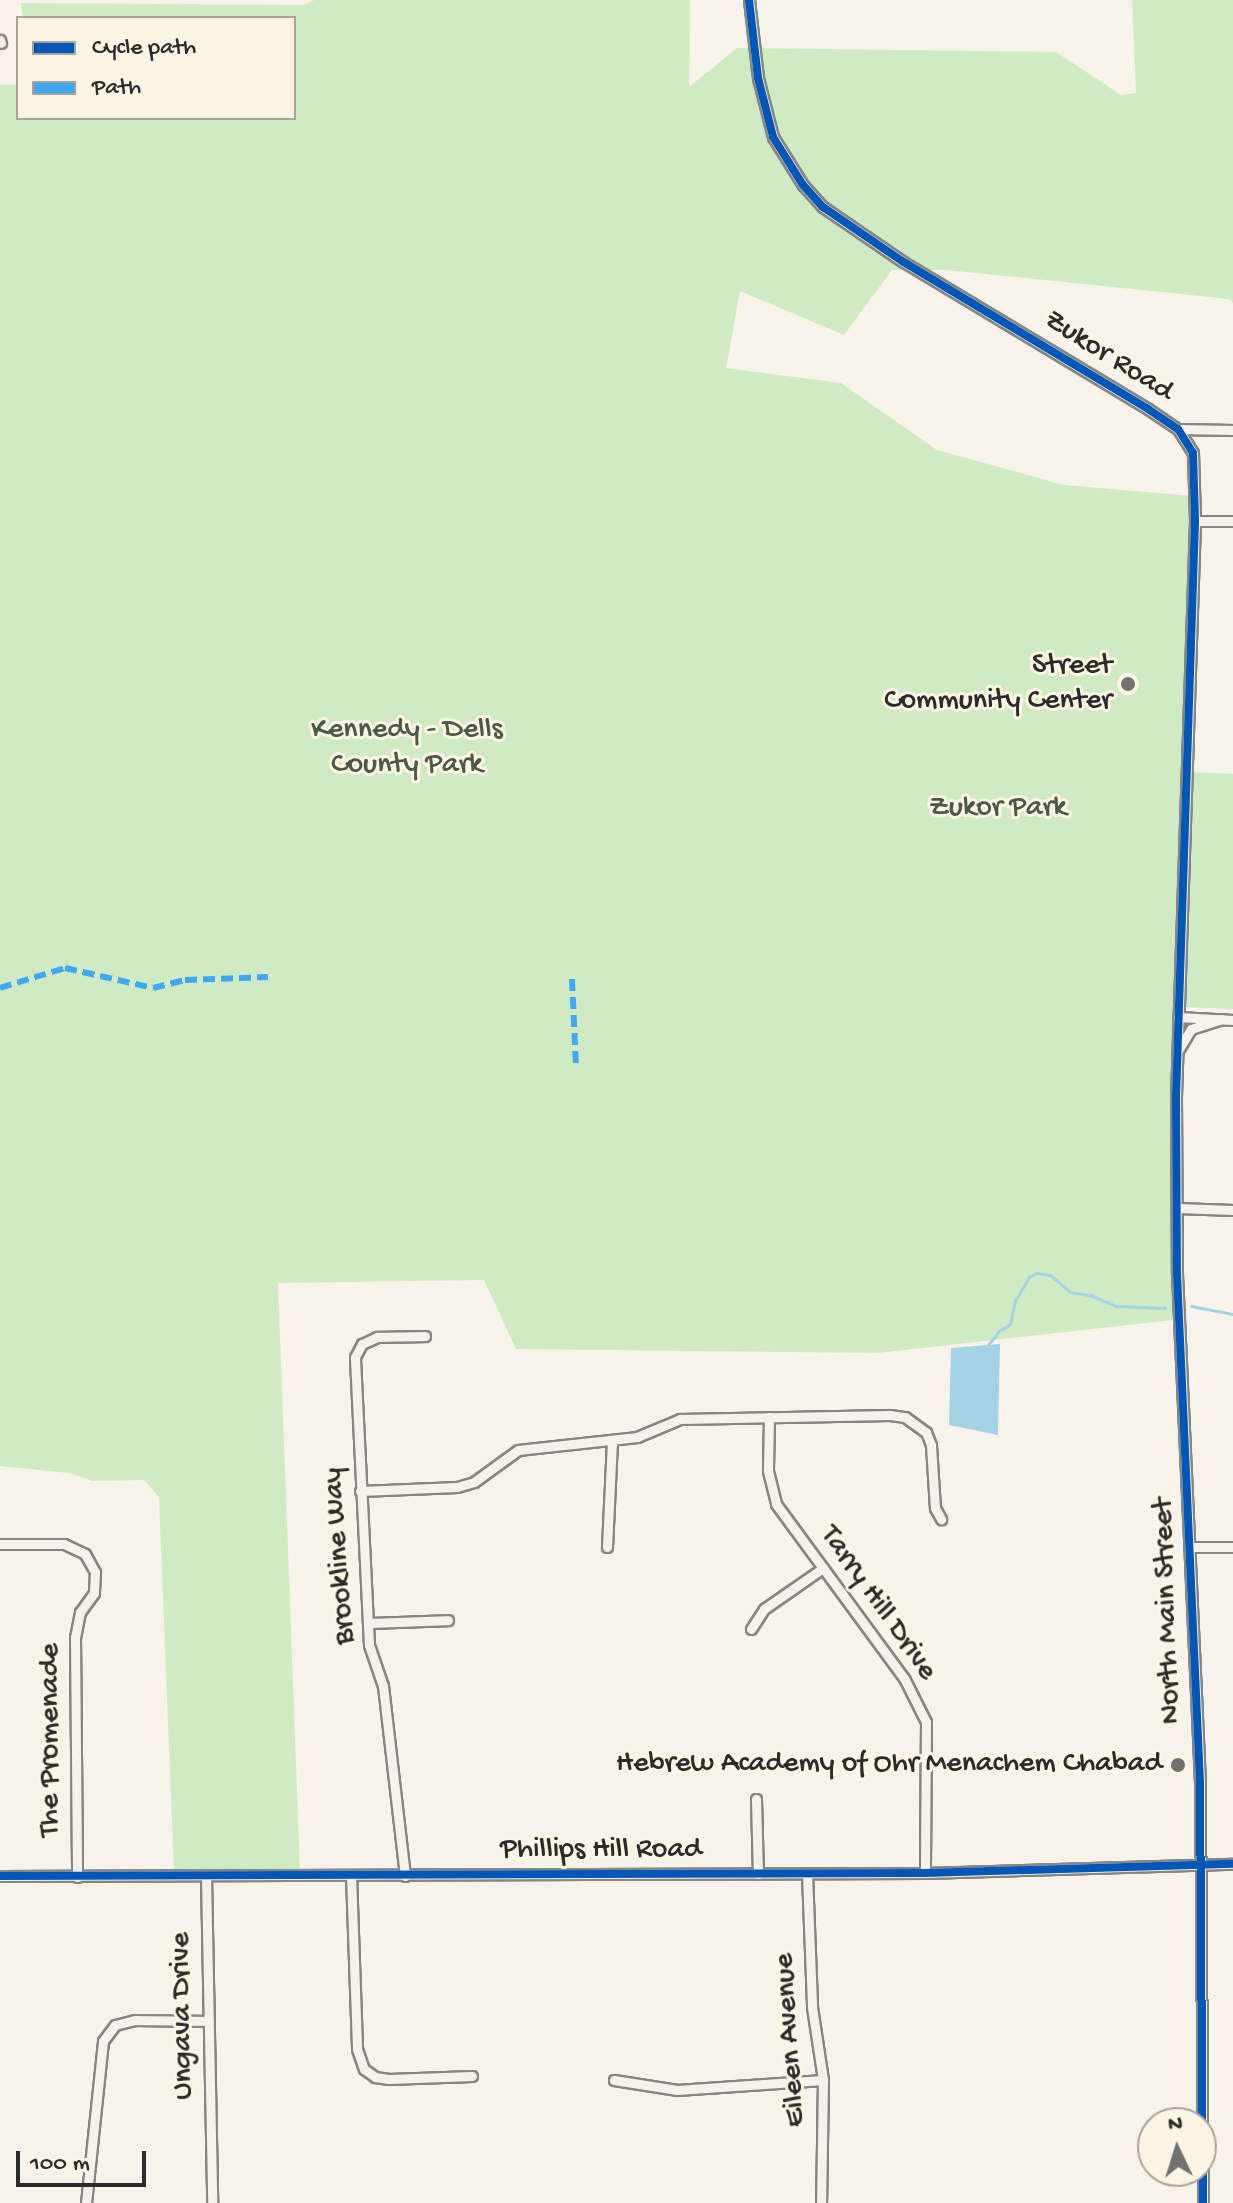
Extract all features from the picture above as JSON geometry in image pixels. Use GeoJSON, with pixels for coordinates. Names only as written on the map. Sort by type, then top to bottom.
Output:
{"type":"FeatureCollection","features":[{"type":"Feature","properties":{"kind":"street","name":"Zukor Road"},"geometry":{"type":"LineString","coordinates":[[749,0],[758,78],[773,137],[803,185],[823,207],[902,261],[1178,429],[1195,461],[1178,1017]]}},
{"type":"Feature","properties":{"kind":"street"},"geometry":{"type":"LineString","coordinates":[[1178,429],[1233,430]]}},
{"type":"Feature","properties":{"kind":"street"},"geometry":{"type":"LineString","coordinates":[[1195,521],[1233,521]]}},
{"type":"Feature","properties":{"kind":"street"},"geometry":{"type":"LineString","coordinates":[[1178,1017],[1233,1020]]}},
{"type":"Feature","properties":{"kind":"street","name":"North Main Street"},"geometry":{"type":"LineString","coordinates":[[1178,1017],[1177,1208],[1201,1865],[1203,2203]]}},
{"type":"Feature","properties":{"kind":"street"},"geometry":{"type":"LineString","coordinates":[[1176,1060],[1188,1032],[1203,1022],[1221,1019]]}},
{"type":"Feature","properties":{"kind":"street"},"geometry":{"type":"LineString","coordinates":[[1177,1208],[1233,1210]]}},
{"type":"Feature","properties":{"kind":"street","name":"Brookline Way"},"geometry":{"type":"LineString","coordinates":[[405,1876],[383,1686],[369,1645],[355,1357],[362,1344],[377,1337],[425,1336]]}},
{"type":"Feature","properties":{"kind":"street"},"geometry":{"type":"LineString","coordinates":[[360,1491],[457,1487],[474,1482],[518,1450],[538,1445],[637,1437],[680,1419],[890,1415],[917,1423],[931,1445],[933,1496],[941,1519]]}},
{"type":"Feature","properties":{"kind":"street","name":"Tarry Hill Drive"},"geometry":{"type":"LineString","coordinates":[[769,1417],[771,1488],[776,1504],[904,1678],[926,1722],[925,1873]]}},
{"type":"Feature","properties":{"kind":"street"},"geometry":{"type":"LineString","coordinates":[[607,1547],[612,1441]]}},
{"type":"Feature","properties":{"kind":"street","name":"The Promenade"},"geometry":{"type":"LineString","coordinates":[[0,1544],[64,1544],[85,1554],[95,1572],[94,1593],[80,1612],[75,1637],[77,1877]]}},
{"type":"Feature","properties":{"kind":"street"},"geometry":{"type":"LineString","coordinates":[[1190,1547],[1233,1547]]}},
{"type":"Feature","properties":{"kind":"street"},"geometry":{"type":"LineString","coordinates":[[751,1629],[764,1609],[823,1568]]}},
{"type":"Feature","properties":{"kind":"street"},"geometry":{"type":"LineString","coordinates":[[368,1623],[448,1620]]}},
{"type":"Feature","properties":{"kind":"street"},"geometry":{"type":"LineString","coordinates":[[756,1799],[758,1874]]}},
{"type":"Feature","properties":{"kind":"street","name":"Phillips Hill Road"},"geometry":{"type":"LineString","coordinates":[[0,1876],[925,1873],[1233,1864]]}},
{"type":"Feature","properties":{"kind":"street","name":"Eileen Avenue"},"geometry":{"type":"LineString","coordinates":[[807,1874],[812,2007],[823,2080],[821,2203]]}},
{"type":"Feature","properties":{"kind":"street"},"geometry":{"type":"LineString","coordinates":[[351,1875],[357,2049],[364,2069],[375,2077],[389,2079],[472,2076]]}},
{"type":"Feature","properties":{"kind":"street","name":"Ungava Drive"},"geometry":{"type":"LineString","coordinates":[[206,1876],[212,2203]]}},
{"type":"Feature","properties":{"kind":"street"},"geometry":{"type":"LineString","coordinates":[[86,2203],[103,2041],[115,2025],[135,2020],[208,2021]]}},
{"type":"Feature","properties":{"kind":"street"},"geometry":{"type":"LineString","coordinates":[[614,2080],[677,2090],[823,2080]]}},
{"type":"Feature","properties":{"kind":"green space","name":"Kennedy - Dells County Park"},"geometry":{"type":"Polygon","coordinates":[[[314,0],[690,0],[689,87],[737,48],[1056,52],[1121,95],[1136,93],[1132,0],[1233,0],[1233,303],[1229,299],[947,270],[892,270],[844,335],[740,291],[726,368],[841,383],[937,450],[1064,485],[1192,496],[1176,998],[1173,1320],[877,1353],[516,1349],[484,1280],[278,1283],[300,1871],[174,1872],[159,1497],[144,1480],[92,1481],[69,1473],[0,1466],[0,85],[16,84],[16,120],[296,120],[296,16],[23,16],[21,3],[304,5],[314,0]]]}},
{"type":"Feature","properties":{"kind":"green space"},"geometry":{"type":"Polygon","coordinates":[[[1188,772],[1233,774],[1233,1009],[1182,1007],[1188,772]]]}},
{"type":"Feature","properties":{"kind":"water"},"geometry":{"type":"Polygon","coordinates":[[[1000,1344],[998,1435],[949,1425],[951,1348],[1000,1344]]]}},
{"type":"Feature","properties":{"kind":"waterway"},"geometry":{"type":"LineString","coordinates":[[988,1345],[999,1331],[1010,1324],[1015,1301],[1029,1277],[1037,1273],[1050,1275],[1070,1292],[1090,1295],[1116,1306],[1165,1308]]}},
{"type":"Feature","properties":{"kind":"waterway"},"geometry":{"type":"LineString","coordinates":[[1191,1306],[1233,1314]]}},
{"type":"Feature","properties":{"kind":"marked path"},"geometry":{"type":"LineString","coordinates":[[0,988],[65,968],[153,988],[185,980],[268,977]]}},
{"type":"Feature","properties":{"kind":"marked path"},"geometry":{"type":"LineString","coordinates":[[572,979],[576,1068]]}},
{"type":"Feature","properties":{"kind":"cycle path"},"geometry":{"type":"LineString","coordinates":[[749,0],[758,78],[773,137],[803,185],[823,207],[902,261],[1148,409],[1178,429],[1193,453],[1195,521],[1176,1097],[1177,1274],[1200,1783],[1203,2203]]}},
{"type":"Feature","properties":{"kind":"cycle path"},"geometry":{"type":"LineString","coordinates":[[0,1876],[925,1873],[1233,1864]]}},
{"type":"Feature","properties":{"kind":"place","name":"Street Community Center"},"geometry":{"type":"Point","coordinates":[1128,684]}},
{"type":"Feature","properties":{"kind":"place","name":"Hebrew Academy of Ohr Menachem Chabad"},"geometry":{"type":"Point","coordinates":[1178,1765]}},
{"type":"Feature","properties":{"kind":"park label","name":"Zukor Park"},"geometry":{"type":"Point","coordinates":[998,809]}}]}
